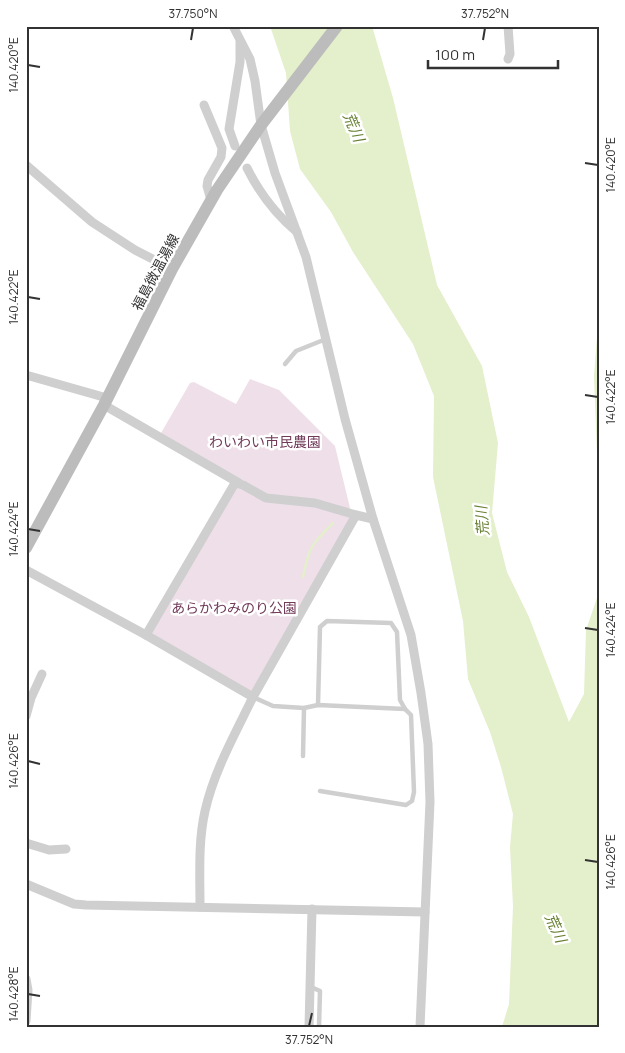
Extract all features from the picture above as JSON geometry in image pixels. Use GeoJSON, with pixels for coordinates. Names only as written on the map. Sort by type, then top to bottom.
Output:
{"type":"FeatureCollection","features":[{"type":"Feature","properties":{"kind":"main road","name":"福島微温湯線"},"geometry":{"type":"LineString","coordinates":[[26,548],[105,401],[172,269],[211,200],[261,125],[337,26]]}},
{"type":"Feature","properties":{"kind":"street"},"geometry":{"type":"LineString","coordinates":[[233,26],[250,59],[261,125],[275,173],[306,257],[345,419],[373,519],[411,635],[428,744],[430,802],[420,1027]]}},
{"type":"Feature","properties":{"kind":"street"},"geometry":{"type":"LineString","coordinates":[[508,26],[510,54],[508,58]]}},
{"type":"Feature","properties":{"kind":"street"},"geometry":{"type":"LineString","coordinates":[[236,146],[229,129],[240,62],[240,39]]}},
{"type":"Feature","properties":{"kind":"street"},"geometry":{"type":"LineString","coordinates":[[204,105],[222,148],[221,157],[208,180],[207,186],[211,200]]}},
{"type":"Feature","properties":{"kind":"street"},"geometry":{"type":"LineString","coordinates":[[26,165],[92,222],[135,250],[172,269]]}},
{"type":"Feature","properties":{"kind":"street"},"geometry":{"type":"LineString","coordinates":[[247,168],[256,187],[284,222],[298,233]]}},
{"type":"Feature","properties":{"kind":"street"},"geometry":{"type":"LineString","coordinates":[[26,375],[105,401],[266,498],[315,503],[373,519]]}},
{"type":"Feature","properties":{"kind":"street"},"geometry":{"type":"LineString","coordinates":[[146,635],[235,483],[239,483]]}},
{"type":"Feature","properties":{"kind":"street"},"geometry":{"type":"LineString","coordinates":[[200,907],[200,843],[205,812],[221,763],[253,697],[356,515]]}},
{"type":"Feature","properties":{"kind":"street"},"geometry":{"type":"LineString","coordinates":[[26,570],[146,635],[253,697]]}},
{"type":"Feature","properties":{"kind":"street"},"geometry":{"type":"LineString","coordinates":[[26,716],[31,698],[42,674]]}},
{"type":"Feature","properties":{"kind":"street"},"geometry":{"type":"LineString","coordinates":[[26,843],[49,850],[66,849]]}},
{"type":"Feature","properties":{"kind":"street"},"geometry":{"type":"LineString","coordinates":[[26,884],[74,904],[425,912]]}},
{"type":"Feature","properties":{"kind":"street"},"geometry":{"type":"LineString","coordinates":[[309,1027],[312,909]]}},
{"type":"Feature","properties":{"kind":"street"},"geometry":{"type":"LineString","coordinates":[[26,979],[28,990],[26,1021]]}},
{"type":"Feature","properties":{"kind":"lane"},"geometry":{"type":"LineString","coordinates":[[285,364],[296,351],[326,339]]}},
{"type":"Feature","properties":{"kind":"lane"},"geometry":{"type":"LineString","coordinates":[[318,705],[320,627],[326,620],[391,623],[397,632],[400,700],[404,709],[411,716],[414,792],[412,802],[406,805],[320,791]]}},
{"type":"Feature","properties":{"kind":"lane"},"geometry":{"type":"LineString","coordinates":[[253,697],[273,706],[304,708],[318,705],[404,709]]}},
{"type":"Feature","properties":{"kind":"lane"},"geometry":{"type":"LineString","coordinates":[[303,756],[304,708]]}},
{"type":"Feature","properties":{"kind":"lane"},"geometry":{"type":"LineString","coordinates":[[310,986],[320,991],[319,1027]]}},
{"type":"Feature","properties":{"kind":"green space","name":"わいわい市民農園"},"geometry":{"type":"Polygon","coordinates":[[[250,379],[279,390],[335,446],[350,508],[267,495],[161,433],[190,383],[194,382],[236,404],[250,379]]]}},
{"type":"Feature","properties":{"kind":"green space","name":"あらかわみのり公園"},"geometry":{"type":"Polygon","coordinates":[[[236,486],[267,501],[313,505],[352,516],[252,694],[149,634],[236,486]]]}},
{"type":"Feature","properties":{"kind":"water","name":"荒川"},"geometry":{"type":"Polygon","coordinates":[[[270,26],[372,26],[393,98],[437,285],[482,366],[498,443],[492,513],[507,572],[529,617],[569,722],[584,694],[586,630],[599,592],[599,1027],[502,1027],[509,1004],[513,906],[510,847],[513,814],[490,732],[468,679],[463,621],[433,477],[434,396],[413,344],[353,252],[331,212],[300,169],[290,131],[286,73],[270,26]]]}},
{"type":"Feature","properties":{"kind":"water"},"geometry":{"type":"Polygon","coordinates":[[[599,311],[599,506],[594,376],[599,311]]]}},
{"type":"Feature","properties":{"kind":"waterway"},"geometry":{"type":"LineString","coordinates":[[303,577],[312,546],[333,523]]}}]}
